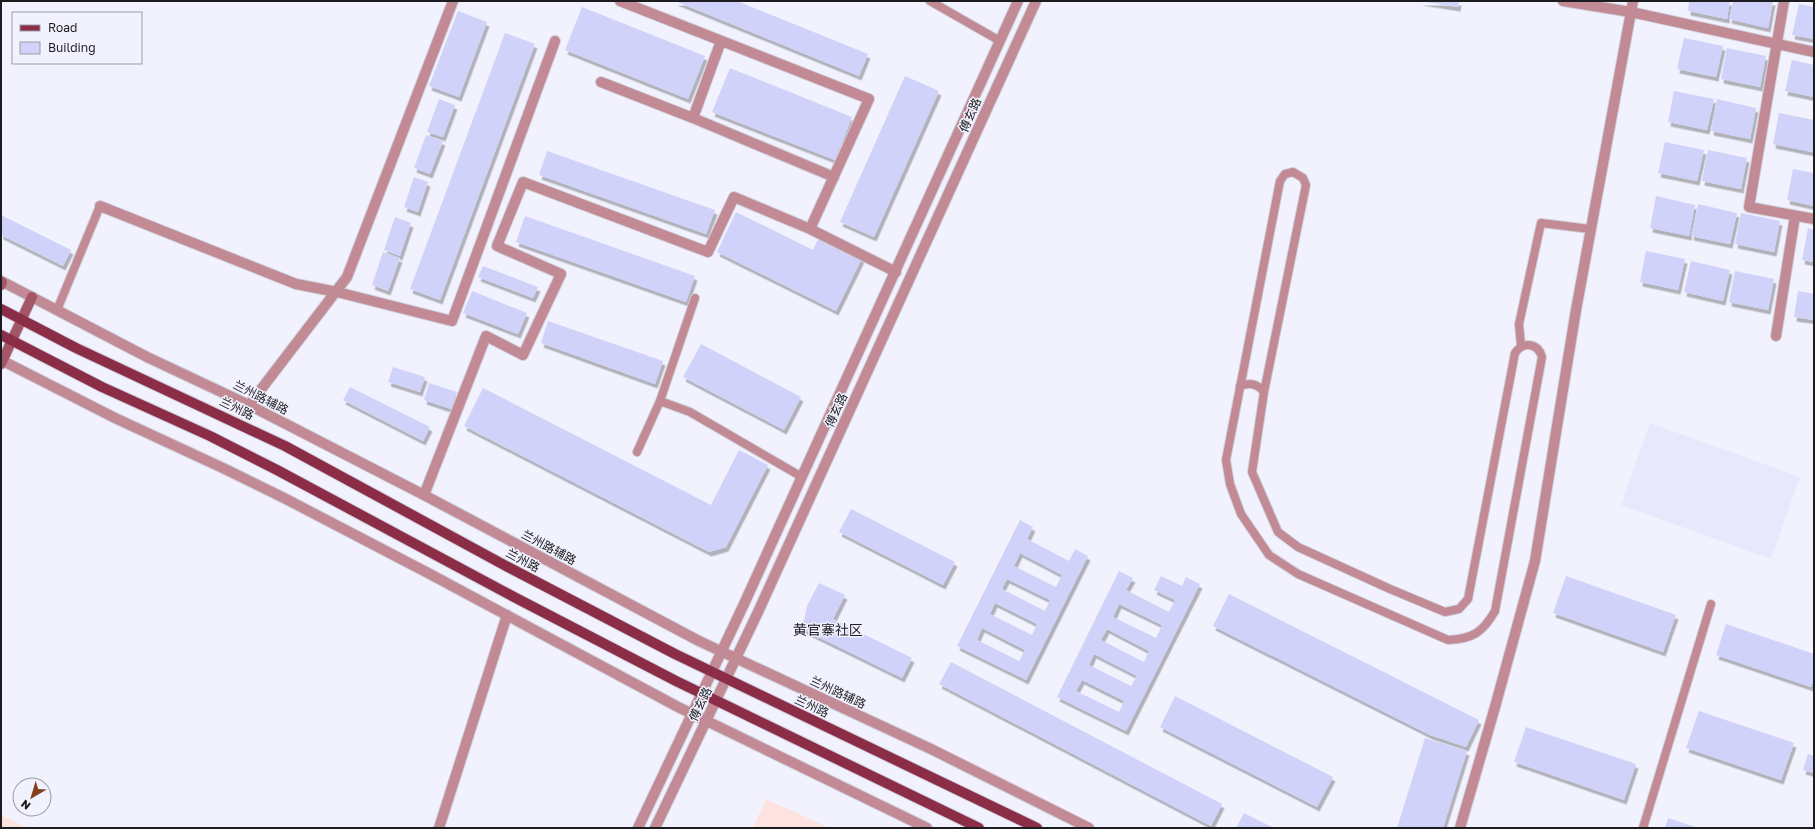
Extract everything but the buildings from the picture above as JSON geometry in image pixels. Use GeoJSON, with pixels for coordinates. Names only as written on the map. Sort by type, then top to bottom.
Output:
{"type":"FeatureCollection","features":[{"type":"Feature","properties":{"kind":"main road"},"geometry":{"type":"LineString","coordinates":[[2,361],[32,297]]}},
{"type":"Feature","properties":{"kind":"main road","name":"兰州路"},"geometry":{"type":"LineString","coordinates":[[1,309],[76,348],[285,446],[508,567],[712,672],[1037,828]]}},
{"type":"Feature","properties":{"kind":"main road"},"geometry":{"type":"LineString","coordinates":[[1,335],[102,387],[210,436],[277,470],[514,597],[702,694],[980,828]]}},
{"type":"Feature","properties":{"kind":"street"},"geometry":{"type":"LineString","coordinates":[[249,405],[347,277],[452,1]]}},
{"type":"Feature","properties":{"kind":"street"},"geometry":{"type":"LineString","coordinates":[[620,1],[869,99],[810,229]]}},
{"type":"Feature","properties":{"kind":"street","name":"傅玄路"},"geometry":{"type":"LineString","coordinates":[[638,828],[722,652],[1018,1]]}},
{"type":"Feature","properties":{"kind":"street","name":"傅玄路"},"geometry":{"type":"LineString","coordinates":[[655,828],[736,659],[1036,1]]}},
{"type":"Feature","properties":{"kind":"street"},"geometry":{"type":"LineString","coordinates":[[1563,1],[1631,12],[1776,45],[1814,52]]}},
{"type":"Feature","properties":{"kind":"street"},"geometry":{"type":"LineString","coordinates":[[1460,828],[1495,708],[1535,561],[1590,229],[1633,1]]}},
{"type":"Feature","properties":{"kind":"street"},"geometry":{"type":"LineString","coordinates":[[1784,1],[1749,207],[1814,219]]}},
{"type":"Feature","properties":{"kind":"street"},"geometry":{"type":"LineString","coordinates":[[100,206],[296,284],[337,292],[452,321],[555,41]]}},
{"type":"Feature","properties":{"kind":"street"},"geometry":{"type":"LineString","coordinates":[[693,118],[721,41]]}},
{"type":"Feature","properties":{"kind":"street"},"geometry":{"type":"LineString","coordinates":[[601,82],[834,176]]}},
{"type":"Feature","properties":{"kind":"street"},"geometry":{"type":"LineString","coordinates":[[424,495],[486,336],[523,355],[560,274],[497,246],[523,182],[708,252],[734,197],[810,229],[896,272]]}},
{"type":"Feature","properties":{"kind":"street"},"geometry":{"type":"LineString","coordinates":[[1776,336],[1795,216]]}},
{"type":"Feature","properties":{"kind":"street","name":"兰州路辅路"},"geometry":{"type":"LineString","coordinates":[[1,282],[249,405],[424,495],[633,607],[722,652],[931,749],[1089,828]]}},
{"type":"Feature","properties":{"kind":"street"},"geometry":{"type":"LineString","coordinates":[[2,361],[115,418],[258,485],[706,721],[927,828]]}},
{"type":"Feature","properties":{"kind":"street"},"geometry":{"type":"LineString","coordinates":[[439,828],[507,615]]}},
{"type":"Feature","properties":{"kind":"lane"},"geometry":{"type":"LineString","coordinates":[[930,1],[1000,41]]}},
{"type":"Feature","properties":{"kind":"lane"},"geometry":{"type":"LineString","coordinates":[[1297,173],[1304,178],[1306,186],[1264,392],[1252,472],[1278,532],[1298,547],[1390,589],[1445,612],[1452,612],[1459,609],[1468,599],[1515,353],[1521,346],[1534,346],[1541,353],[1542,357],[1495,611],[1488,624],[1477,634],[1463,639],[1448,640],[1298,574],[1269,555],[1241,514],[1230,484],[1226,460],[1280,181],[1285,174],[1297,173]]}},
{"type":"Feature","properties":{"kind":"lane"},"geometry":{"type":"LineString","coordinates":[[57,310],[100,206]]}},
{"type":"Feature","properties":{"kind":"lane"},"geometry":{"type":"LineString","coordinates":[[1521,346],[1519,324],[1541,223],[1590,229]]}},
{"type":"Feature","properties":{"kind":"lane"},"geometry":{"type":"LineString","coordinates":[[637,452],[660,401],[695,298]]}},
{"type":"Feature","properties":{"kind":"lane"},"geometry":{"type":"LineString","coordinates":[[1240,386],[1251,383],[1261,388],[1264,392]]}},
{"type":"Feature","properties":{"kind":"lane"},"geometry":{"type":"LineString","coordinates":[[660,401],[690,412],[802,477]]}},
{"type":"Feature","properties":{"kind":"lane"},"geometry":{"type":"LineString","coordinates":[[1643,828],[1711,604]]}},
{"type":"Feature","properties":{"kind":"shaded area"},"geometry":{"type":"Polygon","coordinates":[[[1650,423],[1800,477],[1771,559],[1621,505],[1650,423]]]}},
{"type":"Feature","properties":{"kind":"shaded area"},"geometry":{"type":"Polygon","coordinates":[[[766,799],[830,828],[753,828],[766,799]]]}},
{"type":"Feature","properties":{"kind":"shaded area"},"geometry":{"type":"Polygon","coordinates":[[[1,815],[28,828],[1,828],[1,815]]]}},
{"type":"Feature","properties":{"kind":"district","name":"黄官寨社区"},"geometry":{"type":"Point","coordinates":[828,629]}}]}
